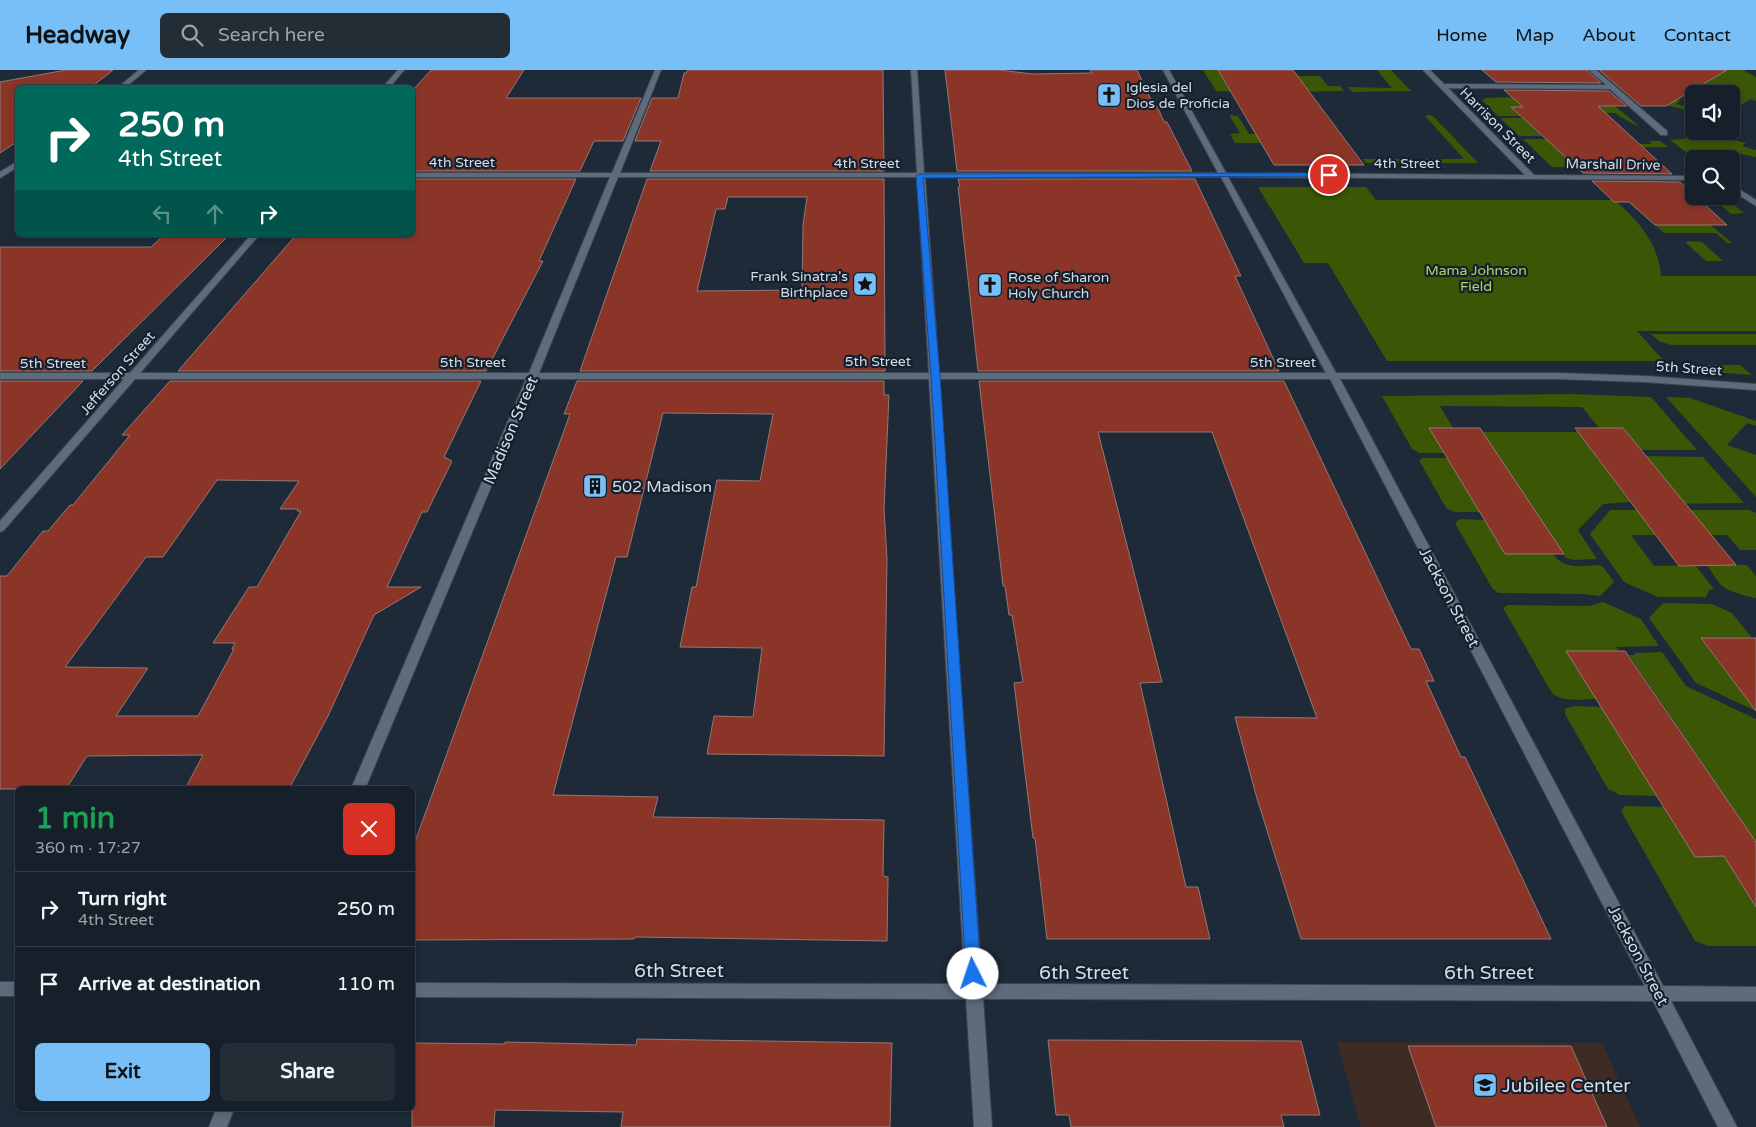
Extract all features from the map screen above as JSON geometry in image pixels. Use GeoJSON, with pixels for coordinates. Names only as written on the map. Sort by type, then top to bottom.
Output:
{"type":"FeatureCollection","features":[{"type":"Feature","properties":{"kind":"street"},"geometry":{"type":"LineString","coordinates":[[124,85],[144,70]]}},
{"type":"Feature","properties":{"kind":"street"},"geometry":{"type":"LineString","coordinates":[[388,85],[401,70]]}},
{"type":"Feature","properties":{"kind":"street","name":"Madison Street"},"geometry":{"type":"LineString","coordinates":[[359,786],[533,375],[658,70]]}},
{"type":"Feature","properties":{"kind":"street"},"geometry":{"type":"LineString","coordinates":[[914,70],[983,1127]]}},
{"type":"Feature","properties":{"kind":"street","name":"Jackson Street"},"geometry":{"type":"LineString","coordinates":[[1166,70],[1333,376],[1728,1127]]}},
{"type":"Feature","properties":{"kind":"street","name":"Harrison Street"},"geometry":{"type":"LineString","coordinates":[[1426,70],[1531,176]]}},
{"type":"Feature","properties":{"kind":"street","name":"Marshall Drive"},"geometry":{"type":"LineString","coordinates":[[1592,70],[1664,133]]}},
{"type":"Feature","properties":{"kind":"street"},"geometry":{"type":"LineString","coordinates":[[1442,86],[1612,86]]}},
{"type":"Feature","properties":{"kind":"street"},"geometry":{"type":"LineString","coordinates":[[1,174],[15,164]]}},
{"type":"Feature","properties":{"kind":"street"},"geometry":{"type":"LineString","coordinates":[[1,174],[15,174]]}},
{"type":"Feature","properties":{"kind":"street","name":"4th Street"},"geometry":{"type":"LineString","coordinates":[[415,175],[1531,176]]}},
{"type":"Feature","properties":{"kind":"street","name":"Marshall Drive"},"geometry":{"type":"LineString","coordinates":[[1531,176],[1685,178]]}},
{"type":"Feature","properties":{"kind":"street"},"geometry":{"type":"LineString","coordinates":[[1740,192],[1756,204]]}},
{"type":"Feature","properties":{"kind":"street","name":"Jefferson Street"},"geometry":{"type":"LineString","coordinates":[[0,528],[252,237]]}},
{"type":"Feature","properties":{"kind":"street","name":"5th Street"},"geometry":{"type":"LineString","coordinates":[[0,376],[1333,376],[1636,378],[1756,387]]}},
{"type":"Feature","properties":{"kind":"street"},"geometry":{"type":"LineString","coordinates":[[0,989],[15,989]]}},
{"type":"Feature","properties":{"kind":"street","name":"6th Street"},"geometry":{"type":"LineString","coordinates":[[415,990],[1756,994]]}},
{"type":"Feature","properties":{"kind":"street"},"geometry":{"type":"LineString","coordinates":[[218,1127],[224,1111]]}},
{"type":"Feature","properties":{"kind":"shaded area","name":"Jubilee Center"},"geometry":{"type":"Polygon","coordinates":[[[1337,1042],[1602,1043],[1640,1127],[1361,1127],[1337,1042]]]}},
{"type":"Feature","properties":{"kind":"green space"},"geometry":{"type":"Polygon","coordinates":[[[1203,70],[1218,70],[1228,88],[1257,88],[1257,92],[1216,91],[1203,70]]]}},
{"type":"Feature","properties":{"kind":"green space"},"geometry":{"type":"Polygon","coordinates":[[[1377,70],[1391,70],[1411,91],[1353,92],[1347,87],[1392,88],[1377,70]]]}},
{"type":"Feature","properties":{"kind":"green space"},"geometry":{"type":"Polygon","coordinates":[[[1609,70],[1623,70],[1652,77],[1665,70],[1674,70],[1712,79],[1722,73],[1710,70],[1743,70],[1756,77],[1756,101],[1750,99],[1740,106],[1740,85],[1685,85],[1685,88],[1637,91],[1609,70]]]}},
{"type":"Feature","properties":{"kind":"green space"},"geometry":{"type":"Polygon","coordinates":[[[1267,76],[1320,76],[1328,86],[1340,86],[1344,91],[1292,92],[1267,76]]]}},
{"type":"Feature","properties":{"kind":"green space"},"geometry":{"type":"Polygon","coordinates":[[[1685,89],[1685,95],[1666,92],[1661,95],[1681,100],[1676,104],[1685,106],[1685,110],[1650,101],[1640,94],[1685,89]]]}},
{"type":"Feature","properties":{"kind":"green space"},"geometry":{"type":"Polygon","coordinates":[[[1514,97],[1527,107],[1511,107],[1521,116],[1498,116],[1482,100],[1486,98],[1514,97]]]}},
{"type":"Feature","properties":{"kind":"green space"},"geometry":{"type":"Polygon","coordinates":[[[1615,106],[1639,126],[1615,113],[1554,113],[1634,144],[1652,144],[1649,141],[1660,141],[1669,147],[1609,148],[1538,107],[1615,106]]]}},
{"type":"Feature","properties":{"kind":"green space"},"geometry":{"type":"Polygon","coordinates":[[[1229,115],[1238,116],[1249,134],[1315,134],[1321,143],[1235,143],[1230,134],[1240,133],[1229,115]]]}},
{"type":"Feature","properties":{"kind":"green space"},"geometry":{"type":"Polygon","coordinates":[[[1425,116],[1433,116],[1478,163],[1366,163],[1363,159],[1464,159],[1425,116]]]}},
{"type":"Feature","properties":{"kind":"green space"},"geometry":{"type":"Polygon","coordinates":[[[1500,118],[1523,118],[1542,136],[1519,136],[1500,118]]]}},
{"type":"Feature","properties":{"kind":"green space"},"geometry":{"type":"Polygon","coordinates":[[[1523,139],[1546,139],[1558,150],[1623,168],[1552,167],[1523,139]]]}},
{"type":"Feature","properties":{"kind":"green space"},"geometry":{"type":"Polygon","coordinates":[[[1670,140],[1734,140],[1746,143],[1742,146],[1756,150],[1756,157],[1740,154],[1740,150],[1716,149],[1685,151],[1670,140]]]}},
{"type":"Feature","properties":{"kind":"green space","name":"Mama Johnson Field"},"geometry":{"type":"Polygon","coordinates":[[[1258,187],[1366,187],[1376,200],[1615,200],[1646,233],[1656,253],[1661,276],[1756,276],[1756,331],[1637,331],[1664,361],[1387,361],[1328,263],[1304,263],[1258,187]]]}},
{"type":"Feature","properties":{"kind":"green space"},"geometry":{"type":"Polygon","coordinates":[[[1673,190],[1685,190],[1685,200],[1673,190]]]}},
{"type":"Feature","properties":{"kind":"green space"},"geometry":{"type":"Polygon","coordinates":[[[1720,205],[1734,205],[1744,213],[1731,214],[1720,205]]]}},
{"type":"Feature","properties":{"kind":"green space"},"geometry":{"type":"Polygon","coordinates":[[[1701,217],[1732,243],[1727,243],[1716,233],[1664,233],[1655,225],[1687,225],[1701,217]]]}},
{"type":"Feature","properties":{"kind":"green space"},"geometry":{"type":"Polygon","coordinates":[[[1688,241],[1702,242],[1723,261],[1706,261],[1686,243],[1688,241]]]}},
{"type":"Feature","properties":{"kind":"green space"},"geometry":{"type":"Polygon","coordinates":[[[1651,334],[1756,334],[1756,345],[1671,345],[1659,341],[1651,334]]]}},
{"type":"Feature","properties":{"kind":"green space"},"geometry":{"type":"Polygon","coordinates":[[[1690,365],[1740,365],[1752,375],[1696,371],[1690,365]]]}},
{"type":"Feature","properties":{"kind":"green space"},"geometry":{"type":"Polygon","coordinates":[[[1571,394],[1651,397],[1697,450],[1641,450],[1623,428],[1599,428],[1582,407],[1440,406],[1453,428],[1444,453],[1420,453],[1412,449],[1382,396],[1571,394]]]}},
{"type":"Feature","properties":{"kind":"green space"},"geometry":{"type":"Polygon","coordinates":[[[1666,397],[1690,398],[1756,421],[1756,426],[1747,423],[1727,445],[1756,455],[1756,497],[1666,397]]]}},
{"type":"Feature","properties":{"kind":"green space"},"geometry":{"type":"Polygon","coordinates":[[[1483,432],[1578,432],[1630,502],[1603,504],[1578,530],[1597,559],[1574,560],[1566,558],[1483,432]]]}},
{"type":"Feature","properties":{"kind":"green space"},"geometry":{"type":"Polygon","coordinates":[[[1646,456],[1703,457],[1744,503],[1658,504],[1668,482],[1646,456]]]}},
{"type":"Feature","properties":{"kind":"green space"},"geometry":{"type":"Polygon","coordinates":[[[1423,458],[1447,458],[1480,512],[1454,512],[1446,508],[1419,460],[1423,458]]]}},
{"type":"Feature","properties":{"kind":"green space"},"geometry":{"type":"Polygon","coordinates":[[[1610,510],[1749,510],[1756,513],[1756,550],[1740,550],[1727,535],[1631,535],[1654,566],[1695,565],[1714,589],[1709,590],[1706,597],[1658,597],[1624,582],[1590,534],[1610,510]]]}},
{"type":"Feature","properties":{"kind":"green space"},"geometry":{"type":"Polygon","coordinates":[[[1460,519],[1484,520],[1505,554],[1553,554],[1562,563],[1568,565],[1599,565],[1604,568],[1614,582],[1600,596],[1498,593],[1492,588],[1455,523],[1460,519]]]}},
{"type":"Feature","properties":{"kind":"green space"},"geometry":{"type":"Polygon","coordinates":[[[1707,565],[1747,565],[1756,576],[1756,598],[1731,591],[1722,586],[1707,565]]]}},
{"type":"Feature","properties":{"kind":"green space"},"geometry":{"type":"Polygon","coordinates":[[[1603,602],[1641,619],[1659,646],[1616,647],[1619,651],[1567,651],[1597,699],[1573,700],[1557,696],[1552,693],[1503,608],[1508,605],[1589,606],[1603,602]]]}},
{"type":"Feature","properties":{"kind":"green space"},"geometry":{"type":"Polygon","coordinates":[[[1663,603],[1712,604],[1732,613],[1752,638],[1701,639],[1733,681],[1756,681],[1756,711],[1696,683],[1649,618],[1663,603]]]}},
{"type":"Feature","properties":{"kind":"green space"},"geometry":{"type":"Polygon","coordinates":[[[1662,652],[1686,686],[1756,719],[1756,842],[1629,655],[1635,655],[1634,653],[1662,652]]]}},
{"type":"Feature","properties":{"kind":"green space"},"geometry":{"type":"Polygon","coordinates":[[[1574,706],[1602,707],[1657,796],[1620,795],[1608,789],[1565,714],[1565,709],[1574,706]]]}},
{"type":"Feature","properties":{"kind":"green space"},"geometry":{"type":"Polygon","coordinates":[[[1625,806],[1664,807],[1695,857],[1724,856],[1756,907],[1756,946],[1708,946],[1695,941],[1621,811],[1625,806]]]}},
{"type":"Feature","properties":{"kind":"building"},"geometry":{"type":"Polygon","coordinates":[[[66,70],[113,70],[94,85],[15,85],[15,143],[0,153],[0,82],[66,70]]]}},
{"type":"Feature","properties":{"kind":"building"},"geometry":{"type":"Polygon","coordinates":[[[431,70],[524,70],[506,98],[641,98],[623,141],[594,141],[580,171],[415,171],[415,88],[431,70]]]}},
{"type":"Feature","properties":{"kind":"building"},"geometry":{"type":"Polygon","coordinates":[[[688,70],[883,70],[884,171],[650,171],[661,141],[635,141],[652,98],[678,98],[684,73],[688,70]]]}},
{"type":"Feature","properties":{"kind":"building"},"geometry":{"type":"Polygon","coordinates":[[[945,70],[999,70],[1033,74],[1092,73],[1090,70],[1137,70],[1154,106],[1157,106],[1164,122],[1167,122],[1192,171],[957,171],[945,70]]]}},
{"type":"Feature","properties":{"kind":"building"},"geometry":{"type":"Polygon","coordinates":[[[1218,70],[1293,70],[1364,165],[1274,165],[1218,70]]]}},
{"type":"Feature","properties":{"kind":"building"},"geometry":{"type":"Polygon","coordinates":[[[1482,70],[1587,70],[1601,83],[1496,82],[1482,70]]]}},
{"type":"Feature","properties":{"kind":"building"},"geometry":{"type":"Polygon","coordinates":[[[1599,70],[1727,70],[1702,85],[1685,85],[1685,95],[1666,106],[1641,106],[1599,70]]]}},
{"type":"Feature","properties":{"kind":"building"},"geometry":{"type":"Polygon","coordinates":[[[1504,90],[1609,91],[1627,106],[1598,106],[1672,174],[1583,173],[1511,107],[1523,107],[1504,90]]]}},
{"type":"Feature","properties":{"kind":"building"},"geometry":{"type":"Polygon","coordinates":[[[415,179],[576,179],[539,261],[543,261],[486,371],[178,371],[294,237],[415,237],[415,179]]]}},
{"type":"Feature","properties":{"kind":"building"},"geometry":{"type":"Polygon","coordinates":[[[647,179],[884,179],[885,371],[580,371],[647,179]],[[728,197],[725,209],[716,209],[697,291],[802,290],[803,225],[807,197],[728,197]]]}},
{"type":"Feature","properties":{"kind":"building"},"geometry":{"type":"Polygon","coordinates":[[[958,179],[1195,179],[1241,276],[1235,276],[1279,371],[978,371],[958,179]]]}},
{"type":"Feature","properties":{"kind":"building"},"geometry":{"type":"Polygon","coordinates":[[[1592,181],[1680,182],[1685,187],[1685,205],[1705,205],[1727,225],[1655,225],[1629,202],[1614,202],[1592,181]]]}},
{"type":"Feature","properties":{"kind":"building"},"geometry":{"type":"Polygon","coordinates":[[[162,237],[227,237],[92,371],[0,371],[0,247],[151,247],[162,237]]]}},
{"type":"Feature","properties":{"kind":"building"},"geometry":{"type":"Polygon","coordinates":[[[0,381],[83,381],[0,469],[0,381]]]}},
{"type":"Feature","properties":{"kind":"building"},"geometry":{"type":"Polygon","coordinates":[[[170,381],[481,381],[444,457],[452,461],[427,512],[422,512],[387,587],[421,587],[374,615],[328,716],[291,786],[187,786],[203,755],[87,756],[68,786],[15,786],[15,789],[0,789],[0,576],[7,576],[43,531],[48,531],[70,505],[73,505],[130,435],[122,435],[170,381]],[[217,480],[163,557],[146,557],[65,667],[148,668],[116,716],[198,716],[234,649],[232,649],[235,643],[213,643],[249,587],[257,587],[301,511],[297,511],[298,509],[280,509],[299,481],[217,480]]]}},
{"type":"Feature","properties":{"kind":"building"},"geometry":{"type":"Polygon","coordinates":[[[577,381],[884,381],[884,395],[889,395],[884,509],[887,559],[884,756],[707,754],[714,716],[753,717],[762,648],[680,647],[692,587],[696,587],[717,480],[760,481],[773,414],[663,413],[627,557],[616,557],[553,795],[658,797],[653,817],[884,820],[883,876],[888,877],[887,941],[635,937],[634,939],[415,940],[415,842],[570,414],[564,414],[577,381]]]}},
{"type":"Feature","properties":{"kind":"building"},"geometry":{"type":"Polygon","coordinates":[[[979,381],[1284,381],[1411,649],[1419,649],[1434,681],[1426,681],[1461,757],[1465,757],[1551,939],[1301,939],[1256,795],[1235,717],[1317,718],[1212,432],[1098,432],[1162,682],[1140,683],[1186,887],[1198,887],[1210,939],[1047,939],[1014,683],[1023,682],[1012,615],[1009,615],[1005,586],[1003,586],[979,381]]]}},
{"type":"Feature","properties":{"kind":"building"},"geometry":{"type":"Polygon","coordinates":[[[1429,428],[1480,428],[1564,554],[1505,554],[1429,428]]]}},
{"type":"Feature","properties":{"kind":"building"},"geometry":{"type":"Polygon","coordinates":[[[1575,428],[1623,428],[1736,565],[1679,566],[1575,428]]]}},
{"type":"Feature","properties":{"kind":"building"},"geometry":{"type":"Polygon","coordinates":[[[1701,638],[1756,638],[1756,711],[1701,638]]]}},
{"type":"Feature","properties":{"kind":"building"},"geometry":{"type":"Polygon","coordinates":[[[1566,651],[1625,651],[1756,842],[1756,907],[1724,856],[1695,857],[1566,651]]]}},
{"type":"Feature","properties":{"kind":"building"},"geometry":{"type":"Polygon","coordinates":[[[637,1039],[892,1043],[890,1127],[621,1127],[623,1112],[495,1110],[494,1127],[412,1127],[412,1111],[415,1111],[415,1043],[505,1044],[505,1042],[636,1045],[637,1039]]]}},
{"type":"Feature","properties":{"kind":"building"},"geometry":{"type":"Polygon","coordinates":[[[1048,1040],[1301,1041],[1320,1115],[1281,1115],[1284,1127],[1071,1127],[1069,1115],[1056,1115],[1048,1040]]]}},
{"type":"Feature","properties":{"kind":"building"},"geometry":{"type":"Polygon","coordinates":[[[1408,1046],[1571,1046],[1607,1127],[1436,1127],[1408,1046]]]}},
{"type":"Feature","properties":{"kind":"place","name":"Iglesia del Dios de Proficia"},"geometry":{"type":"Point","coordinates":[1109,95]}},
{"type":"Feature","properties":{"kind":"place","name":"Frank Sinatra's Birthplace"},"geometry":{"type":"Point","coordinates":[865,284]}},
{"type":"Feature","properties":{"kind":"place","name":"Rose of Sharon Holy Church"},"geometry":{"type":"Point","coordinates":[990,285]}},
{"type":"Feature","properties":{"kind":"place","name":"502 Madison"},"geometry":{"type":"Point","coordinates":[595,486]}},
{"type":"Feature","properties":{"kind":"place","name":"Jubilee Center"},"geometry":{"type":"Point","coordinates":[1485,1085]}},
{"type":"Feature","properties":{"kind":"route"},"geometry":{"type":"LineString","coordinates":[[973,974],[935,375],[920,176],[1329,175]]}}]}
